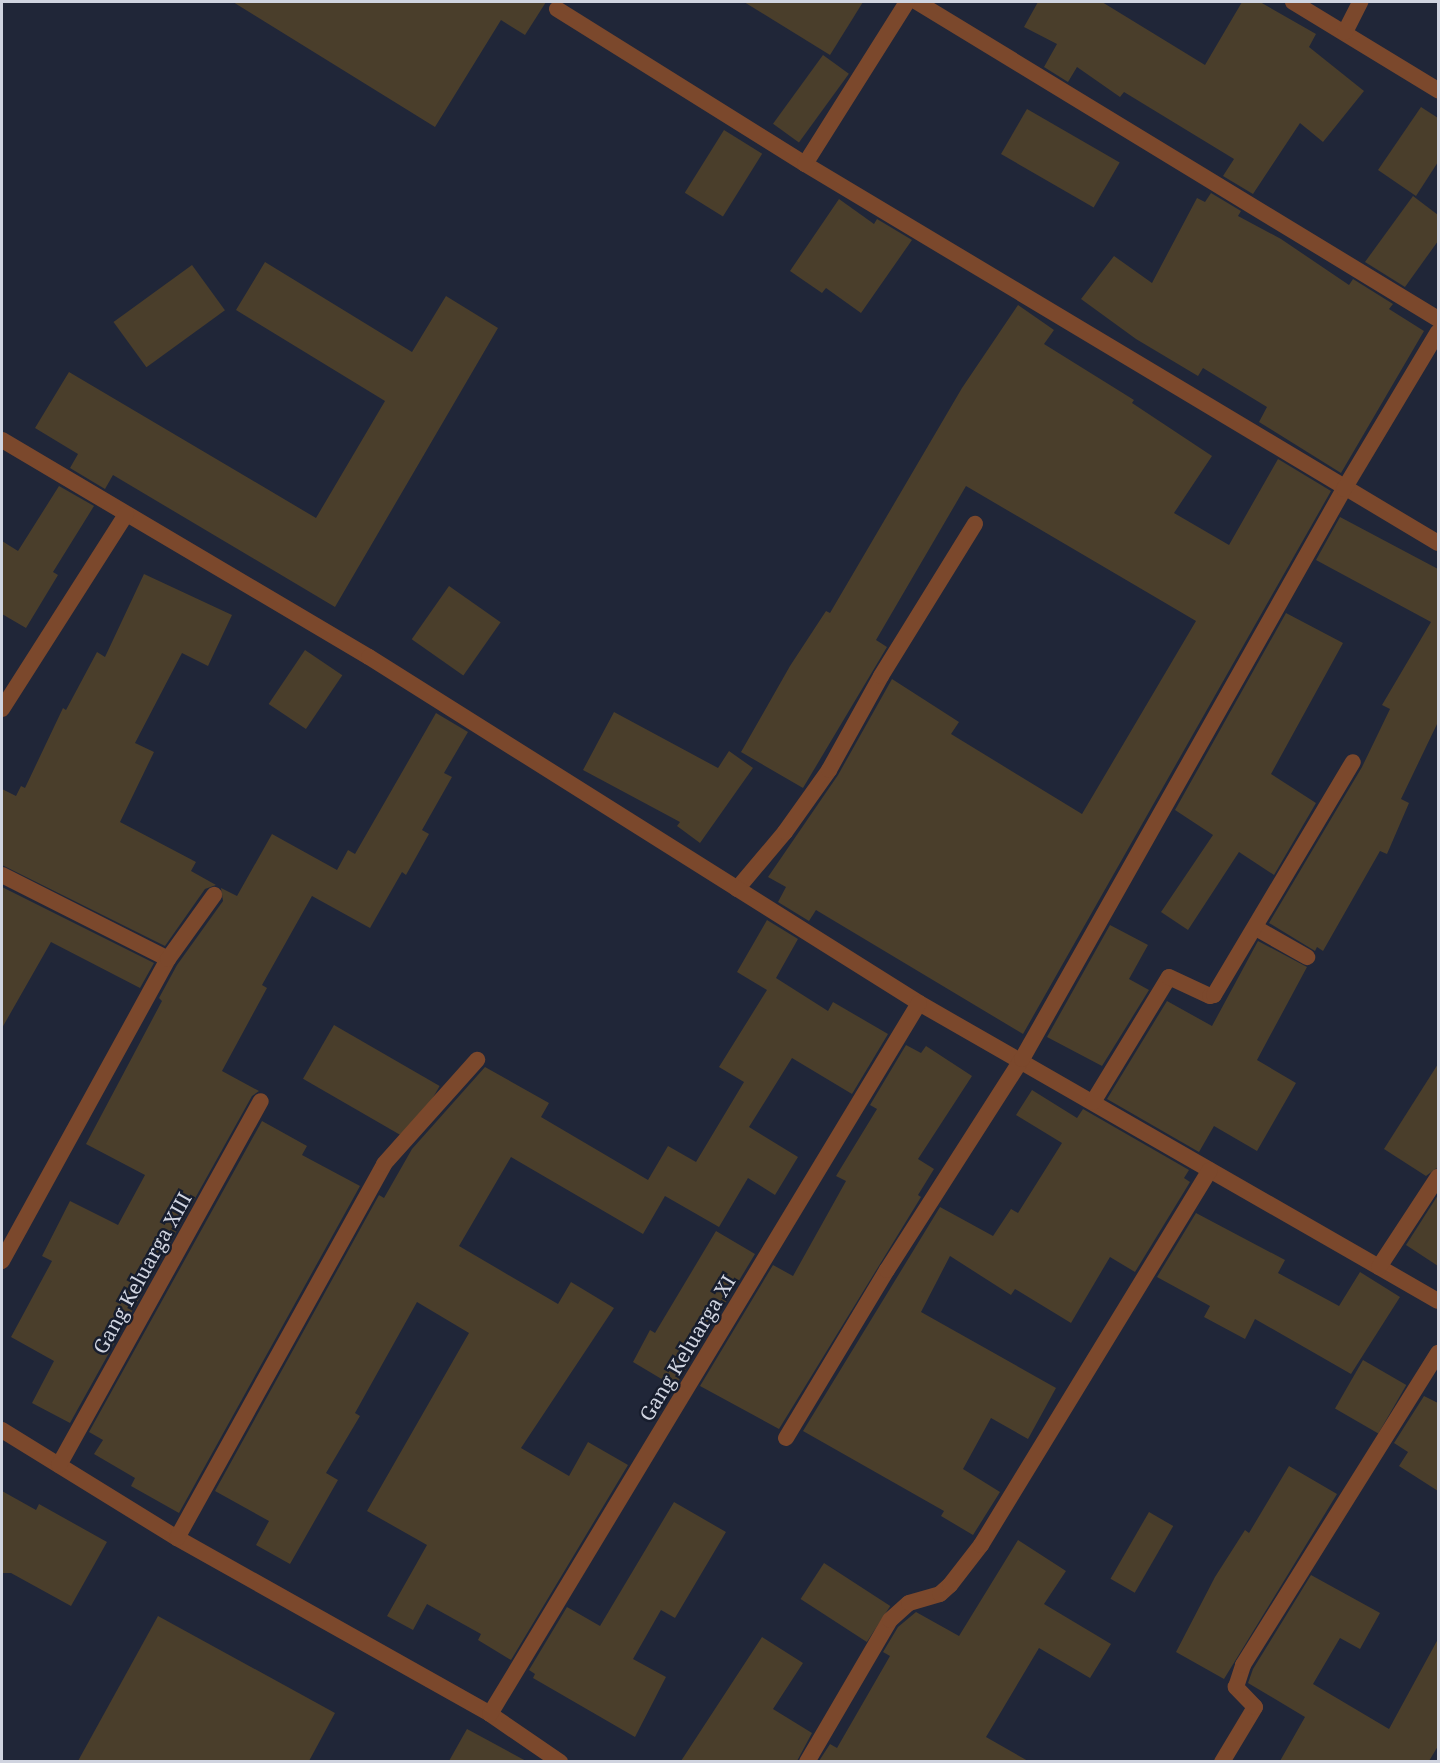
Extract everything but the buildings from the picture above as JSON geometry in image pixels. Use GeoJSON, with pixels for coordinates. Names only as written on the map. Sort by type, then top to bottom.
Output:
{"type":"FeatureCollection","features":[{"type":"Feature","properties":{"kind":"street"},"geometry":{"type":"LineString","coordinates":[[805,164],[907,2]]}},
{"type":"Feature","properties":{"kind":"street"},"geometry":{"type":"LineString","coordinates":[[917,2],[1438,319]]}},
{"type":"Feature","properties":{"kind":"street"},"geometry":{"type":"LineString","coordinates":[[1293,2],[1438,90]]}},
{"type":"Feature","properties":{"kind":"street"},"geometry":{"type":"LineString","coordinates":[[1345,32],[1360,2]]}},
{"type":"Feature","properties":{"kind":"street"},"geometry":{"type":"LineString","coordinates":[[557,9],[805,164],[1344,489],[1438,543]]}},
{"type":"Feature","properties":{"kind":"street"},"geometry":{"type":"LineString","coordinates":[[786,1438],[887,1270],[1022,1059],[1344,489],[1438,332]]}},
{"type":"Feature","properties":{"kind":"street"},"geometry":{"type":"LineString","coordinates":[[2,440],[369,657],[919,1003],[1022,1059],[1438,1302]]}},
{"type":"Feature","properties":{"kind":"street"},"geometry":{"type":"LineString","coordinates":[[2,709],[126,514]]}},
{"type":"Feature","properties":{"kind":"street"},"geometry":{"type":"LineString","coordinates":[[737,888],[785,832],[829,770],[881,676],[975,524]]}},
{"type":"Feature","properties":{"kind":"street"},"geometry":{"type":"LineString","coordinates":[[1094,1102],[1169,977],[1212,996],[1256,928],[1353,762]]}},
{"type":"Feature","properties":{"kind":"street"},"geometry":{"type":"LineString","coordinates":[[2,875],[168,959]]}},
{"type":"Feature","properties":{"kind":"street"},"geometry":{"type":"LineString","coordinates":[[2,1261],[168,959],[214,895]]}},
{"type":"Feature","properties":{"kind":"street"},"geometry":{"type":"LineString","coordinates":[[1256,928],[1307,957]]}},
{"type":"Feature","properties":{"kind":"street","name":"Gang Keluarga XI"},"geometry":{"type":"LineString","coordinates":[[490,1714],[919,1003]]}},
{"type":"Feature","properties":{"kind":"street"},"geometry":{"type":"LineString","coordinates":[[177,1538],[384,1164],[477,1060]]}},
{"type":"Feature","properties":{"kind":"street","name":"Gang Keluarga XIII"},"geometry":{"type":"LineString","coordinates":[[59,1466],[261,1101]]}},
{"type":"Feature","properties":{"kind":"street"},"geometry":{"type":"LineString","coordinates":[[807,1761],[890,1620],[909,1603],[940,1594],[950,1585],[981,1545],[1210,1170]]}},
{"type":"Feature","properties":{"kind":"street"},"geometry":{"type":"LineString","coordinates":[[1379,1267],[1438,1177]]}},
{"type":"Feature","properties":{"kind":"street"},"geometry":{"type":"LineString","coordinates":[[1222,1761],[1255,1707],[1236,1687],[1243,1665],[1438,1353]]}},
{"type":"Feature","properties":{"kind":"street"},"geometry":{"type":"LineString","coordinates":[[2,1430],[177,1538],[490,1714],[560,1761]]}}]}
